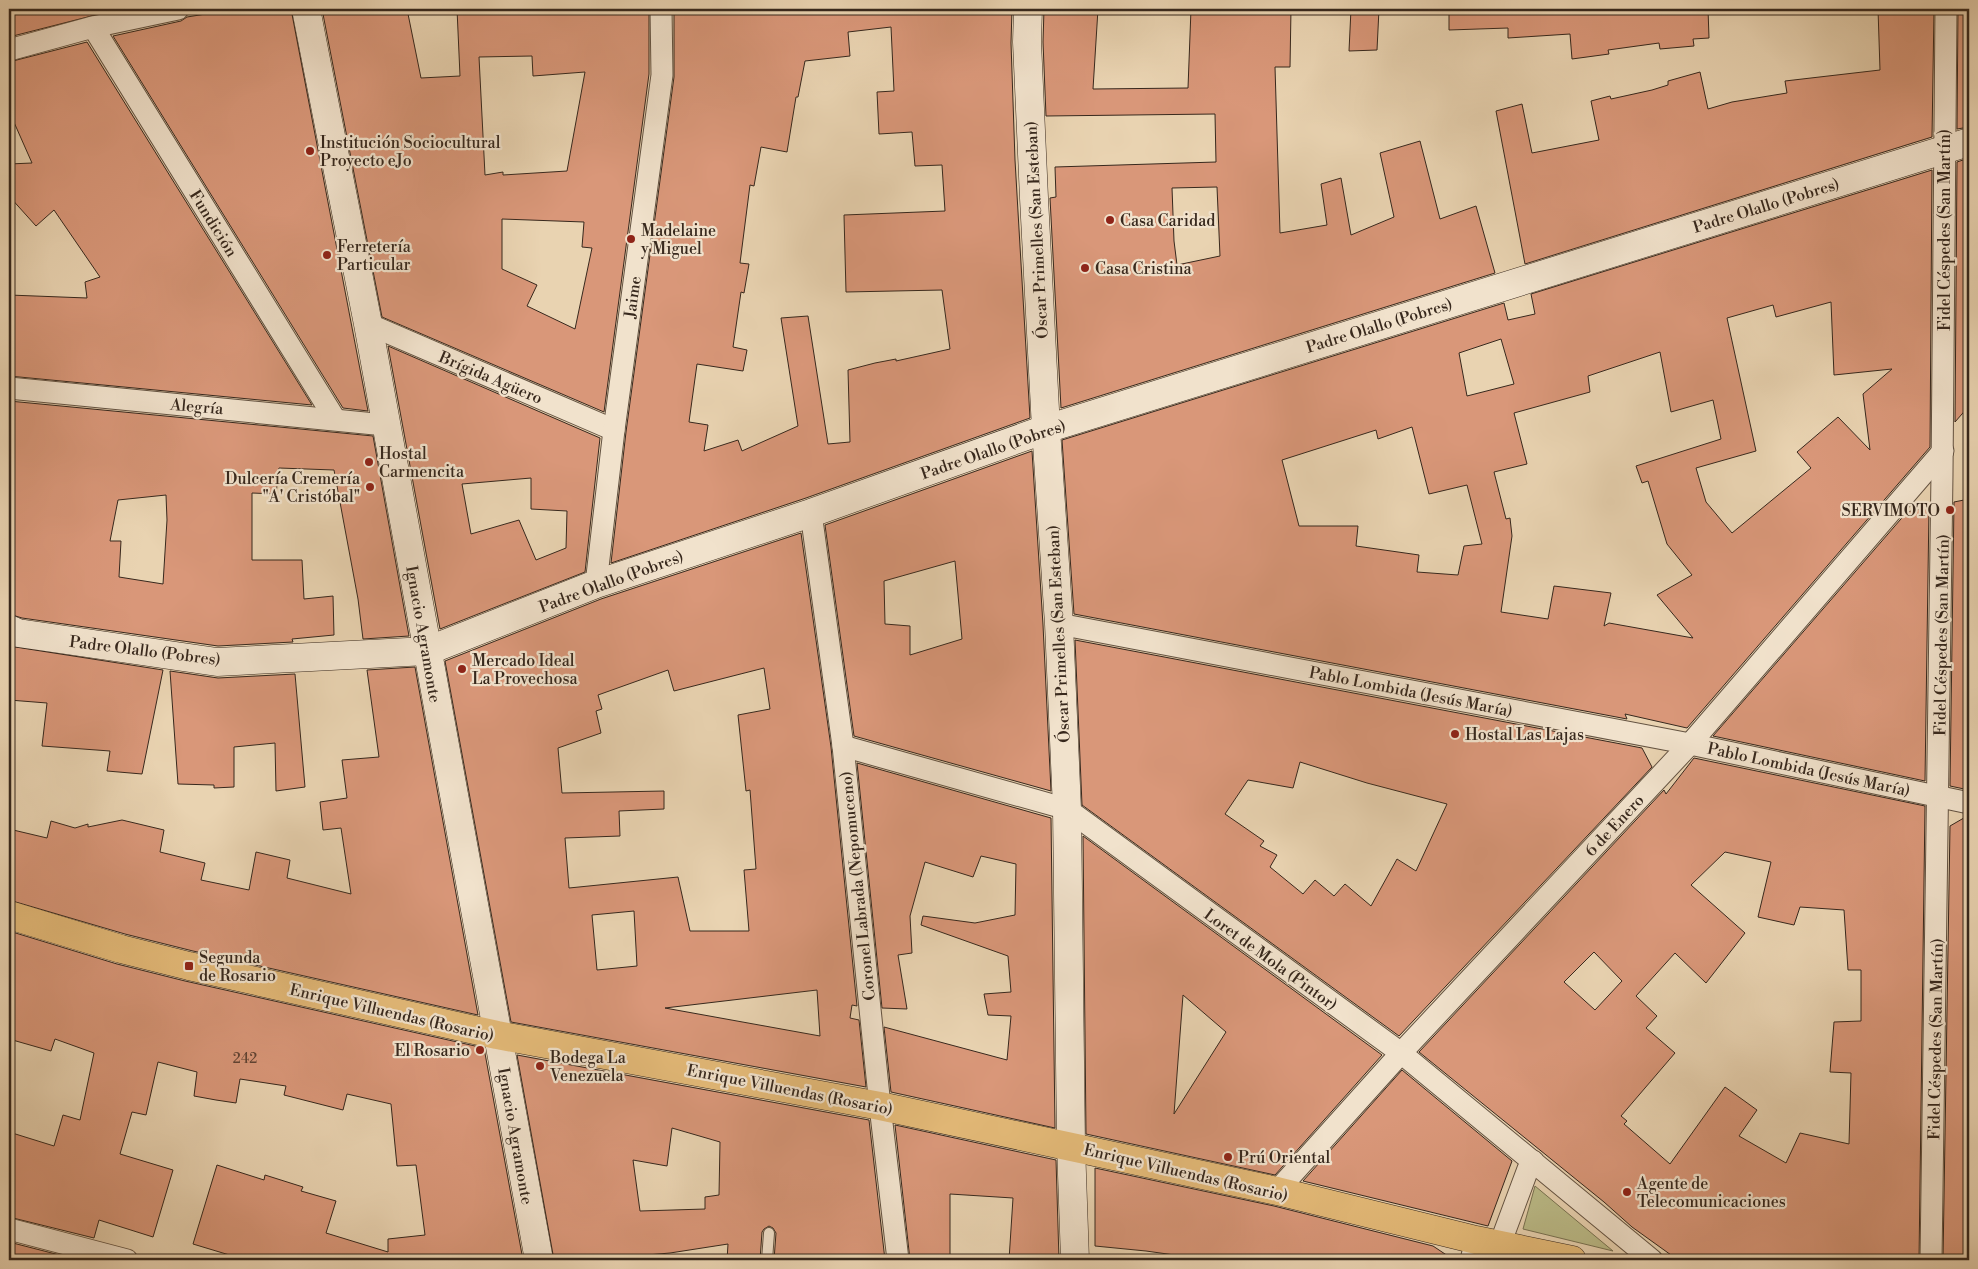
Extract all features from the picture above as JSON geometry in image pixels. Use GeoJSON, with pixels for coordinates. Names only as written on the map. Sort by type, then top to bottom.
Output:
{"type":"FeatureCollection","features":[{"type":"Feature","properties":{"kind":"main road","name":"Ignacio Agramonte"},"geometry":{"type":"LineString","coordinates":[[306,9],[368,324],[539,1260]]}},
{"type":"Feature","properties":{"kind":"main road","name":"Óscar Primelles (San Esteban)"},"geometry":{"type":"LineString","coordinates":[[1028,9],[1027,42],[1067,810],[1070,1146],[1075,1260]]}},
{"type":"Feature","properties":{"kind":"main road","name":"Padre Olallo (Pobres)"},"geometry":{"type":"LineString","coordinates":[[9,629],[18,633],[216,662],[427,651],[596,584],[811,513],[1046,429],[1957,146]]}},
{"type":"Feature","properties":{"kind":"main road","name":"Enrique Villuendas (Rosario)"},"geometry":{"type":"LineString","coordinates":[[9,915],[121,949],[189,966],[497,1036],[880,1106],[1277,1191],[1482,1248],[1572,1260]]}},
{"type":"Feature","properties":{"kind":"street"},"geometry":{"type":"LineString","coordinates":[[9,50],[93,27],[178,9]]}},
{"type":"Feature","properties":{"kind":"street","name":"Jaime"},"geometry":{"type":"LineString","coordinates":[[596,584],[614,430],[662,75],[660,9]]}},
{"type":"Feature","properties":{"kind":"street","name":"Fidel Céspedes (San Martín)"},"geometry":{"type":"LineString","coordinates":[[1931,1260],[1943,452],[1957,146],[1946,9]]}},
{"type":"Feature","properties":{"kind":"street","name":"Fundición"},"geometry":{"type":"LineString","coordinates":[[93,27],[335,419]]}},
{"type":"Feature","properties":{"kind":"street","name":"Brígida Agüero"},"geometry":{"type":"LineString","coordinates":[[368,324],[614,430]]}},
{"type":"Feature","properties":{"kind":"street","name":"Alegría"},"geometry":{"type":"LineString","coordinates":[[9,388],[385,424]]}},
{"type":"Feature","properties":{"kind":"street","name":"6 de Enero"},"geometry":{"type":"LineString","coordinates":[[1277,1191],[1400,1053],[1690,744],[1943,452]]}},
{"type":"Feature","properties":{"kind":"street","name":"Coronel Labrada (Nepomuceno)"},"geometry":{"type":"LineString","coordinates":[[811,513],[843,746],[880,1106],[898,1260]]}},
{"type":"Feature","properties":{"kind":"street","name":"Pablo Lombida (Jesús María)"},"geometry":{"type":"LineString","coordinates":[[1058,624],[1690,744],[1969,803]]}},
{"type":"Feature","properties":{"kind":"street","name":"Loret de Mola (Pintor)"},"geometry":{"type":"LineString","coordinates":[[843,746],[1067,810],[1400,1053],[1652,1260]]}},
{"type":"Feature","properties":{"kind":"street"},"geometry":{"type":"LineString","coordinates":[[1482,1248],[1533,1161]]}},
{"type":"Feature","properties":{"kind":"street"},"geometry":{"type":"LineString","coordinates":[[9,1229],[127,1260]]}},
{"type":"Feature","properties":{"kind":"lane"},"geometry":{"type":"LineString","coordinates":[[767,1260],[770,1233]]}},
{"type":"Feature","properties":{"kind":"green space"},"geometry":{"type":"Polygon","coordinates":[[[1535,1186],[1613,1251],[1523,1229],[1535,1186]]]}},
{"type":"Feature","properties":{"kind":"building"},"geometry":{"type":"Polygon","coordinates":[[[9,9],[119,9],[9,37],[9,9]]]}},
{"type":"Feature","properties":{"kind":"building"},"geometry":{"type":"Polygon","coordinates":[[[237,9],[291,9],[368,411],[343,408],[113,36],[181,21],[187,17],[237,9]]]}},
{"type":"Feature","properties":{"kind":"building"},"geometry":{"type":"Polygon","coordinates":[[[322,9],[407,9],[421,78],[460,76],[457,9],[649,9],[649,74],[604,412],[382,317],[322,9]],[[532,56],[479,57],[485,175],[503,172],[503,175],[567,171],[585,72],[533,76],[532,56]],[[502,219],[502,269],[537,285],[527,306],[575,329],[592,248],[582,247],[584,222],[502,219]]]}},
{"type":"Feature","properties":{"kind":"building"},"geometry":{"type":"Polygon","coordinates":[[[674,9],[1012,9],[1011,43],[1015,160],[1030,418],[806,498],[611,563],[626,432],[674,77],[674,9]],[[891,27],[848,32],[850,56],[805,61],[798,97],[796,97],[787,152],[761,147],[754,186],[750,185],[740,263],[749,264],[744,293],[741,292],[733,347],[747,350],[743,371],[697,364],[689,422],[708,425],[704,451],[738,440],[742,451],[798,426],[781,318],[808,316],[828,444],[850,442],[848,370],[950,349],[942,290],[846,292],[844,215],[945,211],[942,165],[915,166],[912,132],[879,134],[877,92],[894,91],[891,27]]]}},
{"type":"Feature","properties":{"kind":"building"},"geometry":{"type":"Polygon","coordinates":[[[1044,9],[1098,9],[1093,89],[1188,88],[1191,9],[1291,9],[1290,67],[1275,67],[1280,233],[1327,225],[1321,184],[1341,178],[1351,235],[1394,217],[1380,153],[1420,141],[1440,219],[1476,206],[1495,273],[1061,408],[1050,198],[1056,197],[1055,167],[1216,162],[1215,114],[1046,116],[1043,42],[1044,9]],[[1217,187],[1172,188],[1177,265],[1220,256],[1217,187]]]}},
{"type":"Feature","properties":{"kind":"building"},"geometry":{"type":"Polygon","coordinates":[[[1351,9],[1379,9],[1377,50],[1349,51],[1351,9]]]}},
{"type":"Feature","properties":{"kind":"building"},"geometry":{"type":"Polygon","coordinates":[[[1449,9],[1708,9],[1709,38],[1693,39],[1694,46],[1660,49],[1659,43],[1608,50],[1609,54],[1572,59],[1570,34],[1508,38],[1508,28],[1449,30],[1449,9]]]}},
{"type":"Feature","properties":{"kind":"building"},"geometry":{"type":"Polygon","coordinates":[[[1878,9],[1934,9],[1932,137],[1525,264],[1496,111],[1522,104],[1532,153],[1599,140],[1591,101],[1610,96],[1611,99],[1652,90],[1668,85],[1668,81],[1700,72],[1708,109],[1732,102],[1787,93],[1785,81],[1880,70],[1878,9]]]}},
{"type":"Feature","properties":{"kind":"building"},"geometry":{"type":"Polygon","coordinates":[[[1958,9],[1969,9],[1969,127],[1957,129],[1958,9]]]}},
{"type":"Feature","properties":{"kind":"building"},"geometry":{"type":"Polygon","coordinates":[[[87,42],[312,405],[9,376],[9,295],[87,298],[85,282],[100,277],[54,210],[36,226],[9,196],[9,164],[32,163],[9,111],[9,62],[87,42]]]}},
{"type":"Feature","properties":{"kind":"building"},"geometry":{"type":"Polygon","coordinates":[[[1969,158],[1969,406],[1955,422],[1957,162],[1969,158]]]}},
{"type":"Feature","properties":{"kind":"building"},"geometry":{"type":"Polygon","coordinates":[[[1932,170],[1930,447],[1687,728],[1625,714],[1627,719],[1074,614],[1062,440],[1504,303],[1508,320],[1535,314],[1531,294],[1932,170]],[[1831,302],[1776,317],[1773,305],[1727,318],[1756,451],[1696,468],[1706,502],[1732,533],[1811,468],[1797,452],[1838,417],[1870,450],[1863,394],[1892,369],[1834,375],[1831,302]],[[1501,339],[1459,353],[1467,396],[1514,384],[1501,339]],[[1660,352],[1588,376],[1590,392],[1514,413],[1527,464],[1494,472],[1506,519],[1510,518],[1512,536],[1501,612],[1548,619],[1554,586],[1611,593],[1604,626],[1609,623],[1693,638],[1657,595],[1692,575],[1667,544],[1648,481],[1642,483],[1636,466],[1721,439],[1713,400],[1671,412],[1660,352]],[[1412,427],[1378,439],[1376,430],[1282,460],[1299,526],[1358,526],[1356,546],[1419,555],[1417,572],[1458,575],[1464,546],[1482,544],[1467,485],[1429,494],[1412,427]]]}},
{"type":"Feature","properties":{"kind":"building"},"geometry":{"type":"Polygon","coordinates":[[[388,346],[600,438],[585,572],[440,629],[388,346]],[[531,478],[462,484],[471,534],[519,520],[536,560],[566,548],[567,511],[531,509],[531,478]]]}},
{"type":"Feature","properties":{"kind":"building"},"geometry":{"type":"Polygon","coordinates":[[[9,401],[373,436],[409,636],[363,639],[358,599],[334,470],[279,468],[276,494],[252,493],[252,560],[302,560],[304,599],[333,596],[334,635],[292,639],[293,642],[218,646],[22,618],[9,614],[9,401]],[[166,495],[118,500],[110,541],[121,541],[119,577],[163,584],[167,520],[166,495]]]}},
{"type":"Feature","properties":{"kind":"building"},"geometry":{"type":"Polygon","coordinates":[[[1032,451],[1051,791],[854,736],[825,525],[1032,451]],[[955,561],[884,581],[885,624],[910,626],[910,655],[962,639],[955,561]]]}},
{"type":"Feature","properties":{"kind":"building"},"geometry":{"type":"Polygon","coordinates":[[[1969,499],[1969,790],[1950,786],[1954,502],[1969,499]]]}},
{"type":"Feature","properties":{"kind":"building"},"geometry":{"type":"Polygon","coordinates":[[[1929,507],[1925,781],[1713,736],[1907,512],[1929,507]]]}},
{"type":"Feature","properties":{"kind":"building"},"geometry":{"type":"Polygon","coordinates":[[[801,533],[831,747],[857,1006],[852,1005],[850,1018],[859,1020],[866,1087],[511,1022],[445,661],[601,599],[801,533]],[[764,668],[674,691],[668,670],[598,695],[602,709],[596,711],[601,733],[558,748],[562,793],[664,791],[664,809],[619,811],[620,836],[565,838],[569,888],[678,877],[690,931],[749,931],[744,870],[756,869],[750,790],[746,791],[738,715],[770,709],[764,668]],[[634,911],[592,915],[597,970],[637,966],[634,911]],[[817,990],[665,1008],[820,1036],[817,990]]]}},
{"type":"Feature","properties":{"kind":"building"},"geometry":{"type":"Polygon","coordinates":[[[1075,640],[1642,748],[1652,767],[1399,1036],[1082,805],[1075,640]],[[1300,762],[1293,788],[1248,780],[1225,814],[1264,841],[1260,846],[1277,855],[1270,867],[1303,894],[1315,880],[1334,896],[1345,884],[1371,906],[1397,859],[1416,871],[1447,804],[1367,783],[1300,762]]]}},
{"type":"Feature","properties":{"kind":"building"},"geometry":{"type":"Polygon","coordinates":[[[9,646],[163,670],[142,774],[107,771],[110,751],[42,746],[47,703],[9,700],[9,646]]]}},
{"type":"Feature","properties":{"kind":"building"},"geometry":{"type":"Polygon","coordinates":[[[415,667],[478,1015],[193,951],[125,934],[9,900],[9,829],[47,838],[51,821],[75,828],[88,824],[88,827],[122,820],[164,830],[160,852],[205,863],[201,880],[249,890],[256,852],[290,860],[287,878],[351,894],[341,828],[323,830],[320,802],[347,798],[342,760],[379,757],[367,670],[415,667]]]}},
{"type":"Feature","properties":{"kind":"building"},"geometry":{"type":"Polygon","coordinates":[[[170,671],[218,678],[295,674],[305,787],[276,791],[275,743],[234,747],[234,787],[214,788],[214,785],[178,784],[170,671]]]}},
{"type":"Feature","properties":{"kind":"building"},"geometry":{"type":"Polygon","coordinates":[[[1694,758],[1925,806],[1919,1260],[1678,1260],[1632,1227],[1604,1202],[1419,1052],[1664,790],[1666,794],[1694,758]],[[1725,852],[1691,885],[1745,933],[1706,983],[1675,953],[1636,996],[1657,1016],[1646,1028],[1675,1053],[1621,1116],[1627,1121],[1624,1124],[1670,1164],[1725,1087],[1757,1110],[1739,1136],[1786,1163],[1800,1133],[1849,1144],[1851,1073],[1830,1072],[1834,1022],[1861,1021],[1861,970],[1848,970],[1844,910],[1800,907],[1794,925],[1758,917],[1771,862],[1725,852]],[[1594,952],[1564,982],[1595,1010],[1622,981],[1594,952]]]}},
{"type":"Feature","properties":{"kind":"building"},"geometry":{"type":"Polygon","coordinates":[[[857,763],[1051,818],[1055,1128],[891,1092],[884,1027],[1007,1060],[1011,1016],[988,1015],[984,994],[1011,992],[1008,956],[921,925],[923,916],[975,923],[1015,915],[1016,864],[981,856],[973,877],[925,862],[910,916],[912,953],[898,955],[907,1009],[882,1008],[857,763]]]}},
{"type":"Feature","properties":{"kind":"building"},"geometry":{"type":"Polygon","coordinates":[[[1969,815],[1969,1260],[1943,1260],[1950,826],[1969,815]]]}},
{"type":"Feature","properties":{"kind":"building"},"geometry":{"type":"Polygon","coordinates":[[[1083,836],[1382,1055],[1275,1175],[1086,1134],[1083,836]],[[1183,995],[1174,1114],[1226,1032],[1183,995]]]}},
{"type":"Feature","properties":{"kind":"building"},"geometry":{"type":"Polygon","coordinates":[[[9,931],[117,964],[185,981],[484,1048],[523,1260],[246,1260],[193,1244],[217,1165],[264,1180],[265,1175],[303,1187],[301,1191],[336,1201],[326,1233],[388,1252],[388,1239],[425,1235],[416,1165],[397,1166],[391,1104],[347,1094],[343,1110],[284,1095],[286,1086],[240,1079],[236,1103],[216,1100],[194,1096],[197,1072],[158,1062],[146,1115],[132,1112],[120,1154],[173,1170],[153,1237],[99,1220],[94,1238],[9,1217],[9,1132],[54,1146],[63,1115],[80,1120],[94,1053],[55,1039],[51,1051],[9,1039],[9,931]]]}},
{"type":"Feature","properties":{"kind":"building"},"geometry":{"type":"Polygon","coordinates":[[[517,1055],[869,1120],[885,1260],[817,1260],[817,1257],[774,1260],[776,1233],[769,1226],[762,1232],[760,1260],[727,1260],[728,1244],[670,1253],[590,1260],[554,1260],[517,1055]],[[672,1128],[667,1166],[633,1160],[640,1211],[705,1209],[705,1197],[719,1195],[720,1142],[672,1128]]]}},
{"type":"Feature","properties":{"kind":"building"},"geometry":{"type":"Polygon","coordinates":[[[1402,1070],[1512,1161],[1488,1226],[1303,1181],[1402,1070]]]}},
{"type":"Feature","properties":{"kind":"building"},"geometry":{"type":"Polygon","coordinates":[[[895,1125],[1056,1160],[1059,1260],[1009,1260],[1013,1198],[950,1194],[950,1260],[910,1260],[895,1125]]]}},
{"type":"Feature","properties":{"kind":"building"},"geometry":{"type":"Polygon","coordinates":[[[1095,1168],[1274,1206],[1433,1246],[1454,1260],[1195,1260],[1196,1258],[1095,1246],[1095,1168]]]}},
{"type":"Feature","properties":{"kind":"building"},"geometry":{"type":"Polygon","coordinates":[[[9,1242],[79,1260],[9,1260],[9,1242]]]}},
{"type":"Feature","properties":{"kind":"place","name":"Institución Sociocultural Proyecto eJo"},"geometry":{"type":"Point","coordinates":[310,151]}},
{"type":"Feature","properties":{"kind":"place","name":"Casa Caridad"},"geometry":{"type":"Point","coordinates":[1110,220]}},
{"type":"Feature","properties":{"kind":"place","name":"Madelaine y Miguel"},"geometry":{"type":"Point","coordinates":[631,239]}},
{"type":"Feature","properties":{"kind":"place","name":"Ferretería Particular"},"geometry":{"type":"Point","coordinates":[327,255]}},
{"type":"Feature","properties":{"kind":"place","name":"Casa Cristina"},"geometry":{"type":"Point","coordinates":[1085,268]}},
{"type":"Feature","properties":{"kind":"place","name":"Hostal Carmencita"},"geometry":{"type":"Point","coordinates":[369,462]}},
{"type":"Feature","properties":{"kind":"place","name":"Dulcería Cremería \"A' Cristóbal\""},"geometry":{"type":"Point","coordinates":[370,487]}},
{"type":"Feature","properties":{"kind":"place","name":"SERVIMOTO"},"geometry":{"type":"Point","coordinates":[1950,510]}},
{"type":"Feature","properties":{"kind":"place","name":"Mercado Ideal La Provechosa"},"geometry":{"type":"Point","coordinates":[462,669]}},
{"type":"Feature","properties":{"kind":"place","name":"Hostal Las Lajas"},"geometry":{"type":"Point","coordinates":[1455,734]}},
{"type":"Feature","properties":{"kind":"place","name":"Segunda de Rosario"},"geometry":{"type":"Point","coordinates":[189,966]}},
{"type":"Feature","properties":{"kind":"place","name":"El Rosario"},"geometry":{"type":"Point","coordinates":[480,1050]}},
{"type":"Feature","properties":{"kind":"place","name":"Bodega La Venezuela"},"geometry":{"type":"Point","coordinates":[540,1066]}},
{"type":"Feature","properties":{"kind":"place","name":"Prú Oriental"},"geometry":{"type":"Point","coordinates":[1228,1157]}},
{"type":"Feature","properties":{"kind":"place","name":"Agente de Telecomunicaciones"},"geometry":{"type":"Point","coordinates":[1627,1192]}}]}
